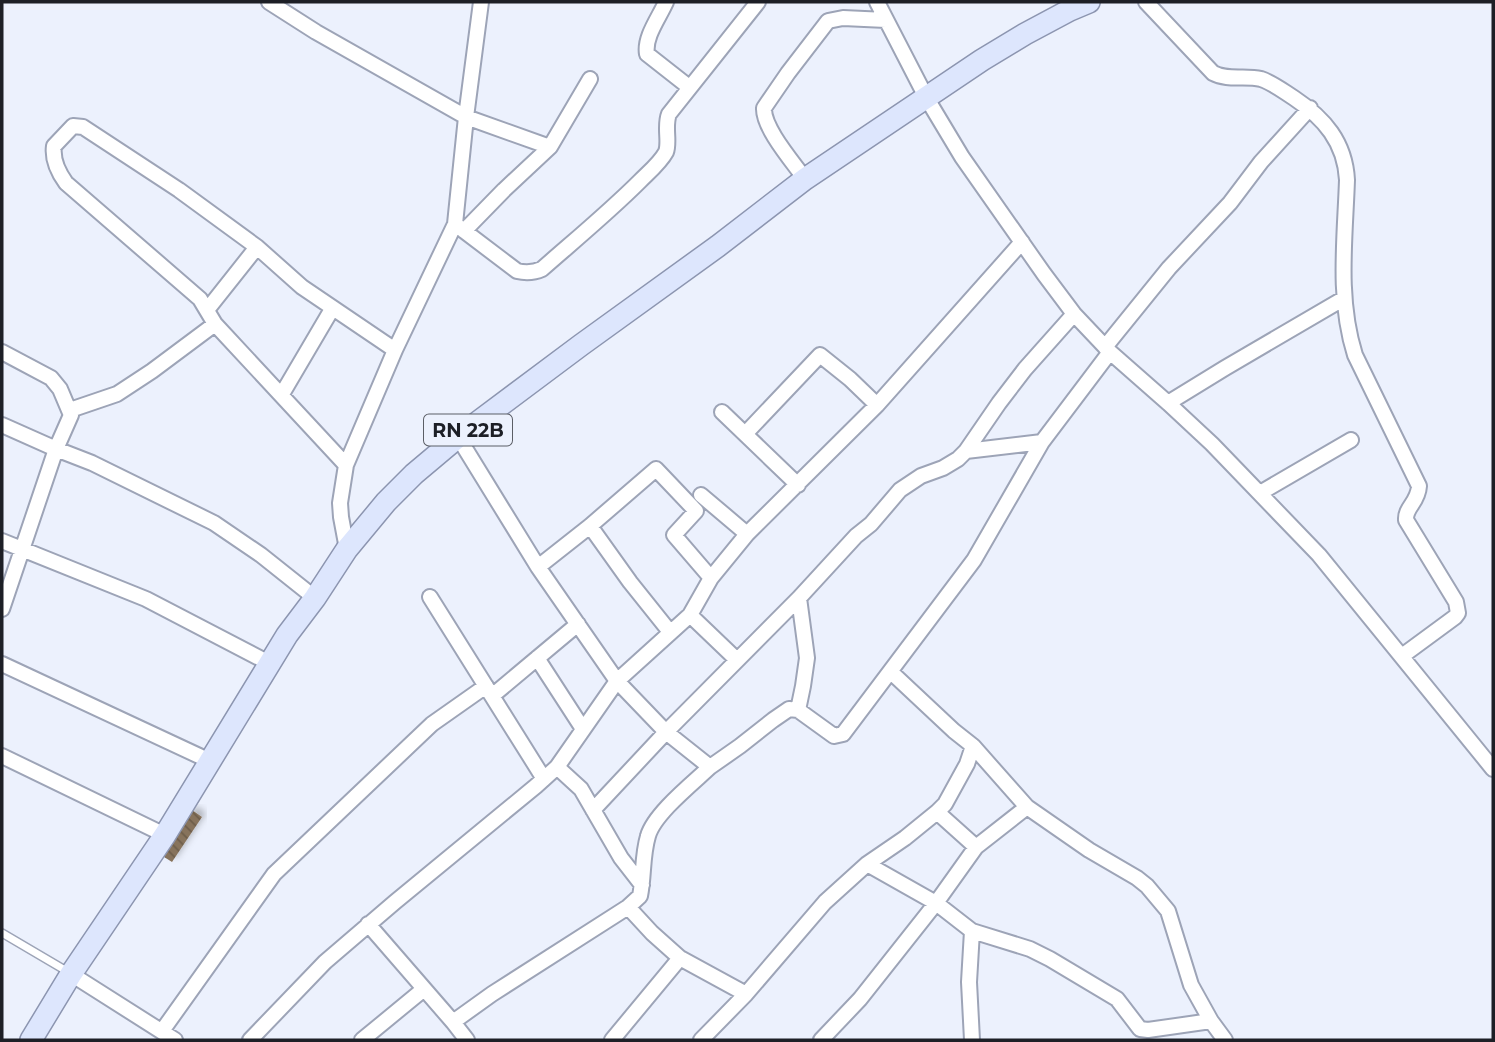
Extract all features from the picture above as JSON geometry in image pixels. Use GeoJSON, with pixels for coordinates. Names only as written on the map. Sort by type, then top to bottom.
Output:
{"type":"FeatureCollection","features":[{"type":"Feature","properties":{"kind":"main road","name":"RN 22B"},"geometry":{"type":"LineString","coordinates":[[31,1040],[71,974],[165,835],[287,635],[347,549],[386,502],[414,474],[458,437],[805,179],[1025,34],[1089,2]]}},
{"type":"Feature","properties":{"kind":"street"},"geometry":{"type":"LineString","coordinates":[[269,2],[316,33],[466,117],[551,147]]}},
{"type":"Feature","properties":{"kind":"street"},"geometry":{"type":"LineString","coordinates":[[459,227],[466,117],[481,2]]}},
{"type":"Feature","properties":{"kind":"street"},"geometry":{"type":"LineString","coordinates":[[666,2],[649,37],[647,54],[689,87]]}},
{"type":"Feature","properties":{"kind":"street"},"geometry":{"type":"LineString","coordinates":[[459,227],[517,271],[525,273],[542,269],[617,204],[658,162],[668,145],[669,114],[758,2]]}},
{"type":"Feature","properties":{"kind":"street"},"geometry":{"type":"LineString","coordinates":[[877,2],[926,97],[962,158],[1074,314],[1107,349],[1168,403],[1260,493],[1319,555],[1493,769]]}},
{"type":"Feature","properties":{"kind":"street"},"geometry":{"type":"LineString","coordinates":[[1146,2],[1213,73],[1221,77],[1258,78],[1270,83],[1310,108],[1338,143],[1346,165],[1343,299],[1348,334],[1354,355],[1419,486],[1415,503],[1407,511],[1406,520],[1451,592],[1458,608],[1455,617],[1402,656]]}},
{"type":"Feature","properties":{"kind":"street"},"geometry":{"type":"LineString","coordinates":[[805,179],[773,134],[765,120],[764,108],[828,22],[843,18],[886,20]]}},
{"type":"Feature","properties":{"kind":"street"},"geometry":{"type":"LineString","coordinates":[[347,549],[340,503],[346,465],[395,350],[459,227],[551,147],[590,79]]}},
{"type":"Feature","properties":{"kind":"street"},"geometry":{"type":"LineString","coordinates":[[453,1022],[492,994],[628,908],[640,896],[648,835],[655,822],[710,767],[787,710],[798,710],[834,736],[844,734],[974,560],[1042,442],[1107,349],[1161,277],[1230,203],[1261,162],[1310,108]]}},
{"type":"Feature","properties":{"kind":"street"},"geometry":{"type":"LineString","coordinates":[[346,465],[215,324],[200,299],[66,183],[54,160],[54,146],[73,126],[83,127],[179,190],[257,247],[302,287],[395,350]]}},
{"type":"Feature","properties":{"kind":"street"},"geometry":{"type":"LineString","coordinates":[[250,1040],[325,962],[557,767],[617,681],[690,615],[710,578],[747,534],[877,405],[1021,242]]}},
{"type":"Feature","properties":{"kind":"street"},"geometry":{"type":"LineString","coordinates":[[207,310],[257,247]]}},
{"type":"Feature","properties":{"kind":"street"},"geometry":{"type":"LineString","coordinates":[[1168,403],[1343,299]]}},
{"type":"Feature","properties":{"kind":"street"},"geometry":{"type":"LineString","coordinates":[[282,394],[332,309]]}},
{"type":"Feature","properties":{"kind":"street"},"geometry":{"type":"LineString","coordinates":[[593,810],[856,536],[871,524],[900,490],[921,476],[943,468],[966,452],[1025,369],[1074,314]]}},
{"type":"Feature","properties":{"kind":"street"},"geometry":{"type":"LineString","coordinates":[[70,410],[117,394],[215,324]]}},
{"type":"Feature","properties":{"kind":"street"},"geometry":{"type":"LineString","coordinates":[[2,352],[51,377],[60,388],[70,410],[70,418],[56,449],[2,609]]}},
{"type":"Feature","properties":{"kind":"street"},"geometry":{"type":"LineString","coordinates":[[746,433],[820,355],[877,405]]}},
{"type":"Feature","properties":{"kind":"street"},"geometry":{"type":"LineString","coordinates":[[722,412],[798,485]]}},
{"type":"Feature","properties":{"kind":"street"},"geometry":{"type":"LineString","coordinates":[[2,425],[92,463],[214,523],[253,549],[315,598]]}},
{"type":"Feature","properties":{"kind":"street"},"geometry":{"type":"LineString","coordinates":[[458,437],[538,567],[617,681],[666,732],[710,767]]}},
{"type":"Feature","properties":{"kind":"street"},"geometry":{"type":"LineString","coordinates":[[1260,493],[1350,440]]}},
{"type":"Feature","properties":{"kind":"street"},"geometry":{"type":"LineString","coordinates":[[966,452],[1042,442]]}},
{"type":"Feature","properties":{"kind":"street"},"geometry":{"type":"LineString","coordinates":[[538,567],[656,469],[696,511],[674,535],[710,578]]}},
{"type":"Feature","properties":{"kind":"street"},"geometry":{"type":"LineString","coordinates":[[701,495],[747,534]]}},
{"type":"Feature","properties":{"kind":"street"},"geometry":{"type":"LineString","coordinates":[[590,526],[670,632]]}},
{"type":"Feature","properties":{"kind":"street"},"geometry":{"type":"LineString","coordinates":[[2,541],[146,599],[269,663]]}},
{"type":"Feature","properties":{"kind":"street"},"geometry":{"type":"LineString","coordinates":[[430,597],[544,779]]}},
{"type":"Feature","properties":{"kind":"street"},"geometry":{"type":"LineString","coordinates":[[798,710],[807,658],[799,598]]}},
{"type":"Feature","properties":{"kind":"street"},"geometry":{"type":"LineString","coordinates":[[690,615],[737,660]]}},
{"type":"Feature","properties":{"kind":"street"},"geometry":{"type":"LineString","coordinates":[[162,1031],[274,874],[432,724],[489,691],[537,658],[578,624]]}},
{"type":"Feature","properties":{"kind":"street"},"geometry":{"type":"LineString","coordinates":[[537,658],[583,729]]}},
{"type":"Feature","properties":{"kind":"street"},"geometry":{"type":"LineString","coordinates":[[2,664],[210,761]]}},
{"type":"Feature","properties":{"kind":"street"},"geometry":{"type":"LineString","coordinates":[[891,672],[973,746],[1027,807],[1147,886],[1168,911],[1191,985],[1225,1040]]}},
{"type":"Feature","properties":{"kind":"street"},"geometry":{"type":"LineString","coordinates":[[706,1038],[825,902],[867,864],[905,838],[946,804],[967,764],[973,746]]}},
{"type":"Feature","properties":{"kind":"street"},"geometry":{"type":"LineString","coordinates":[[2,756],[165,835]]}},
{"type":"Feature","properties":{"kind":"street"},"geometry":{"type":"LineString","coordinates":[[557,767],[581,789],[621,858],[642,885]]}},
{"type":"Feature","properties":{"kind":"street"},"geometry":{"type":"LineString","coordinates":[[821,1040],[860,999],[936,903],[976,847],[1027,807]]}},
{"type":"Feature","properties":{"kind":"street"},"geometry":{"type":"LineString","coordinates":[[937,812],[976,847]]}},
{"type":"Feature","properties":{"kind":"street"},"geometry":{"type":"LineString","coordinates":[[867,864],[936,903],[971,931],[1030,949],[1117,999],[1140,1029],[1211,1021]]}},
{"type":"Feature","properties":{"kind":"street"},"geometry":{"type":"LineString","coordinates":[[628,908],[680,958],[746,994]]}},
{"type":"Feature","properties":{"kind":"street"},"geometry":{"type":"LineString","coordinates":[[368,924],[453,1022],[465,1040]]}},
{"type":"Feature","properties":{"kind":"street"},"geometry":{"type":"LineString","coordinates":[[971,931],[969,982],[972,1040]]}},
{"type":"Feature","properties":{"kind":"street"},"geometry":{"type":"LineString","coordinates":[[612,1040],[680,958]]}},
{"type":"Feature","properties":{"kind":"street"},"geometry":{"type":"LineString","coordinates":[[71,974],[175,1040]]}},
{"type":"Feature","properties":{"kind":"street"},"geometry":{"type":"LineString","coordinates":[[362,1040],[424,989]]}},
{"type":"Feature","properties":{"kind":"lane"},"geometry":{"type":"LineString","coordinates":[[2,933],[71,974]]}},
{"type":"Feature","properties":{"kind":"building"},"geometry":{"type":"Polygon","coordinates":[[[192,810],[202,817],[172,862],[161,855],[192,810]]]}}]}
